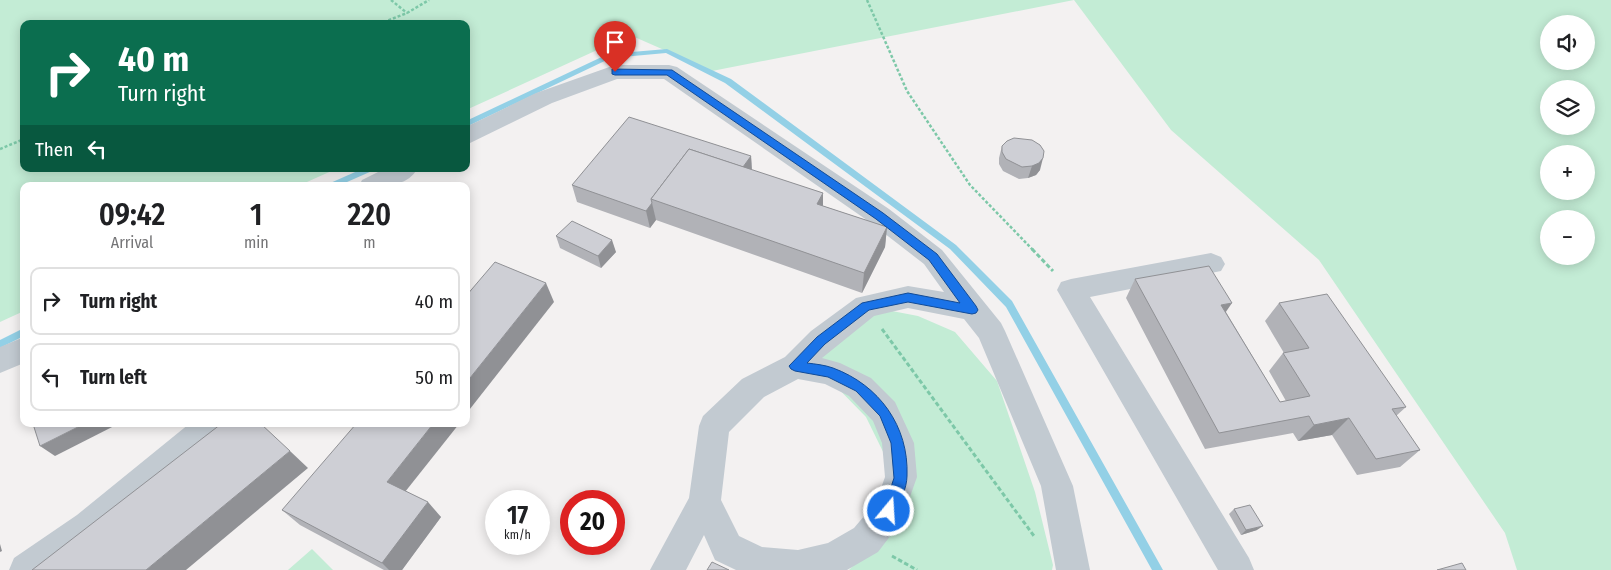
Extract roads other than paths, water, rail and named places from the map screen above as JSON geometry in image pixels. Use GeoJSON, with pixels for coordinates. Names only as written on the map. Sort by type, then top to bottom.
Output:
{"type":"FeatureCollection","features":[{"type":"Feature","properties":{"kind":"street"},"geometry":{"type":"LineString","coordinates":[[470,136],[544,98],[615,72],[669,72],[880,216],[933,257],[972,310],[991,331],[1057,486],[1073,570]]}},
{"type":"Feature","properties":{"kind":"street"},"geometry":{"type":"LineString","coordinates":[[378,182],[399,172]]}},
{"type":"Feature","properties":{"kind":"street"},"geometry":{"type":"LineString","coordinates":[[1211,264],[1071,290],[1237,570]]}},
{"type":"Feature","properties":{"kind":"street"},"geometry":{"type":"LineString","coordinates":[[667,570],[704,501],[714,426],[753,388],[795,366],[821,340],[866,306],[908,297],[972,310]]}},
{"type":"Feature","properties":{"kind":"street"},"geometry":{"type":"LineString","coordinates":[[0,361],[20,352]]}},
{"type":"Feature","properties":{"kind":"street"},"geometry":{"type":"LineString","coordinates":[[704,501],[727,548],[760,564],[798,568],[834,559],[866,540],[889,511],[901,478],[898,443],[884,412],[860,388],[830,372],[795,366]]}},
{"type":"Feature","properties":{"kind":"street"},"geometry":{"type":"LineString","coordinates":[[26,570],[89,526],[207,427]]}},
{"type":"Feature","properties":{"kind":"waterway"},"geometry":{"type":"LineString","coordinates":[[470,122],[610,56],[667,51],[728,81],[953,247],[1009,304],[1158,570]]}},
{"type":"Feature","properties":{"kind":"waterway"},"geometry":{"type":"LineString","coordinates":[[340,182],[362,172]]}},
{"type":"Feature","properties":{"kind":"waterway"},"geometry":{"type":"LineString","coordinates":[[0,344],[20,334]]}}]}
